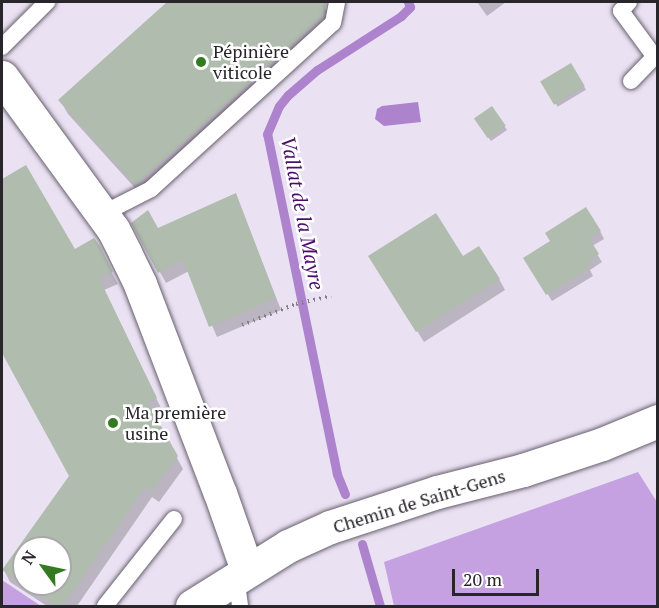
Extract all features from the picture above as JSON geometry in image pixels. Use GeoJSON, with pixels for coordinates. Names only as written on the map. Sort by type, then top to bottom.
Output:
{"type":"FeatureCollection","features":[{"type":"Feature","properties":{"kind":"street"},"geometry":{"type":"LineString","coordinates":[[2,77],[113,228],[141,284],[220,493],[241,585]]}},
{"type":"Feature","properties":{"kind":"street","name":"Chemin de Saint-Gens"},"geometry":{"type":"LineString","coordinates":[[192,606],[241,585],[288,546],[330,527],[425,496],[602,444],[657,421]]}},
{"type":"Feature","properties":{"kind":"lane"},"geometry":{"type":"LineString","coordinates":[[2,47],[47,2]]}},
{"type":"Feature","properties":{"kind":"lane"},"geometry":{"type":"LineString","coordinates":[[102,214],[151,189],[333,23],[337,2]]}},
{"type":"Feature","properties":{"kind":"lane"},"geometry":{"type":"LineString","coordinates":[[628,2],[621,11],[656,54],[631,81]]}},
{"type":"Feature","properties":{"kind":"lane"},"geometry":{"type":"LineString","coordinates":[[105,606],[174,519]]}},
{"type":"Feature","properties":{"kind":"path"},"geometry":{"type":"LineString","coordinates":[[242,325],[296,304],[331,296]]}},
{"type":"Feature","properties":{"kind":"shaded area"},"geometry":{"type":"Polygon","coordinates":[[[418,102],[421,122],[384,126],[375,119],[377,109],[382,106],[418,102]]]}},
{"type":"Feature","properties":{"kind":"shaded area"},"geometry":{"type":"Polygon","coordinates":[[[638,472],[657,502],[657,606],[394,606],[384,562],[638,472]]]}},
{"type":"Feature","properties":{"kind":"shaded area"},"geometry":{"type":"Polygon","coordinates":[[[2,580],[12,587],[12,596],[26,596],[41,606],[2,606],[2,580]]]}},
{"type":"Feature","properties":{"kind":"building","name":"Pépinière viticole"},"geometry":{"type":"Polygon","coordinates":[[[167,2],[326,2],[324,15],[135,185],[58,100],[167,2]]]}},
{"type":"Feature","properties":{"kind":"building"},"geometry":{"type":"Polygon","coordinates":[[[571,63],[585,86],[554,105],[540,82],[571,63]]]}},
{"type":"Feature","properties":{"kind":"building"},"geometry":{"type":"Polygon","coordinates":[[[492,106],[506,126],[488,138],[474,119],[492,106]]]}},
{"type":"Feature","properties":{"kind":"building","name":"Ma première usine"},"geometry":{"type":"Polygon","coordinates":[[[26,165],[75,249],[94,238],[100,246],[113,272],[99,278],[157,398],[148,403],[178,456],[152,491],[145,487],[72,593],[72,536],[26,536],[69,476],[2,353],[2,179],[26,165]]]}},
{"type":"Feature","properties":{"kind":"building"},"geometry":{"type":"Polygon","coordinates":[[[236,193],[276,298],[209,327],[183,260],[158,273],[131,223],[148,210],[158,228],[236,193]]]}},
{"type":"Feature","properties":{"kind":"building"},"geometry":{"type":"Polygon","coordinates":[[[586,207],[601,231],[589,238],[599,254],[587,262],[590,268],[546,295],[523,258],[550,241],[545,233],[586,207]]]}},
{"type":"Feature","properties":{"kind":"building"},"geometry":{"type":"Polygon","coordinates":[[[436,213],[463,256],[479,246],[500,279],[416,332],[368,256],[436,213]]]}},
{"type":"Feature","properties":{"kind":"building","name":"Ma première usine"},"geometry":{"type":"Polygon","coordinates":[[[12,556],[12,577],[2,570],[12,556]]]}},
{"type":"Feature","properties":{"kind":"building","name":"Ma première usine"},"geometry":{"type":"Polygon","coordinates":[[[41,596],[70,596],[63,606],[56,606],[41,596]]]}},
{"type":"Feature","properties":{"kind":"waterway","name":"Vallat de la Mayre"},"geometry":{"type":"LineString","coordinates":[[345,494],[337,474],[267,134],[279,106],[288,95],[317,70],[401,16],[410,7],[408,2]]}},
{"type":"Feature","properties":{"kind":"waterway","name":"Vallat de la Mayre"},"geometry":{"type":"LineString","coordinates":[[362,544],[380,606]]}},
{"type":"Feature","properties":{"kind":"place","name":"Pépinière viticole"},"geometry":{"type":"Point","coordinates":[201,62]}},
{"type":"Feature","properties":{"kind":"place","name":"Ma première usine"},"geometry":{"type":"Point","coordinates":[113,423]}}]}
